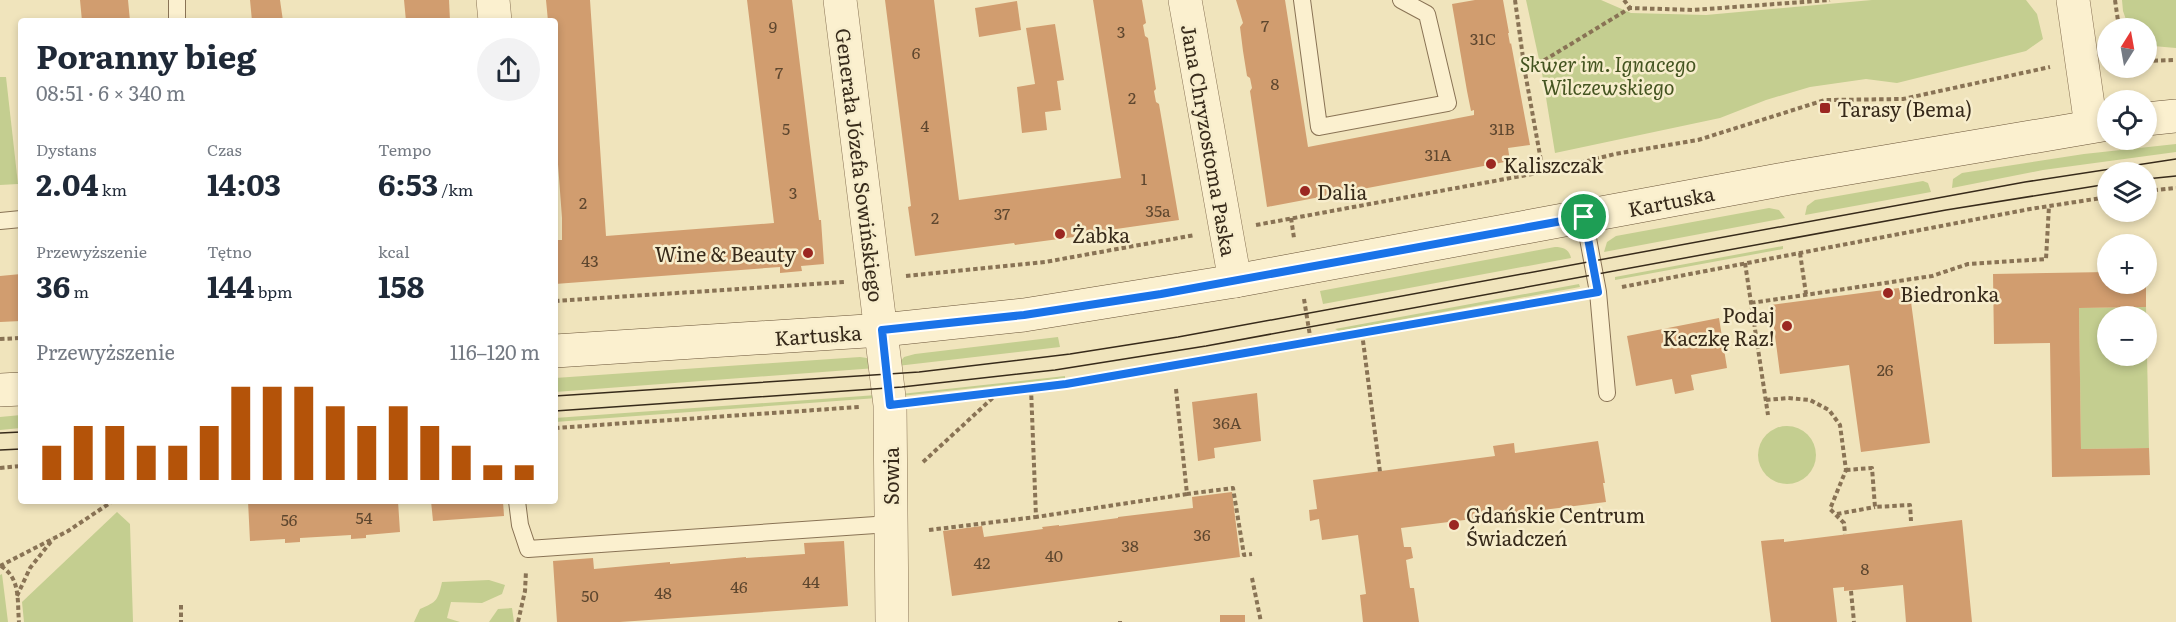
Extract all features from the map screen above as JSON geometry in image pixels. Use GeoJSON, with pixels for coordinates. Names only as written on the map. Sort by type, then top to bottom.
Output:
{"type":"FeatureCollection","features":[{"type":"Feature","properties":{"kind":"main road"},"geometry":{"type":"LineString","coordinates":[[493,0],[495,18]]}},
{"type":"Feature","properties":{"kind":"main road","name":"Generała Józefa Sowińskiego"},"geometry":{"type":"LineString","coordinates":[[840,0],[882,330]]}},
{"type":"Feature","properties":{"kind":"main road","name":"Jana Chryzostoma Paska"},"geometry":{"type":"LineString","coordinates":[[1185,0],[1235,281]]}},
{"type":"Feature","properties":{"kind":"main road"},"geometry":{"type":"LineString","coordinates":[[2073,0],[2097,115]]}},
{"type":"Feature","properties":{"kind":"main road"},"geometry":{"type":"LineString","coordinates":[[2157,118],[2176,116]]}},
{"type":"Feature","properties":{"kind":"main road","name":"Kartuska"},"geometry":{"type":"LineString","coordinates":[[558,351],[882,330],[1024,315],[1235,281],[1790,178],[2097,125]]}},
{"type":"Feature","properties":{"kind":"main road","name":"Sowia"},"geometry":{"type":"LineString","coordinates":[[882,330],[890,405],[892,622]]}},
{"type":"Feature","properties":{"kind":"main road"},"geometry":{"type":"LineString","coordinates":[[0,390],[18,389]]}},
{"type":"Feature","properties":{"kind":"lane"},"geometry":{"type":"LineString","coordinates":[[177,0],[177,18]]}},
{"type":"Feature","properties":{"kind":"lane"},"geometry":{"type":"LineString","coordinates":[[1302,0],[1319,127],[1448,103],[1427,14],[1401,0]]}},
{"type":"Feature","properties":{"kind":"lane"},"geometry":{"type":"LineString","coordinates":[[1584,217],[1598,292],[1607,393]]}},
{"type":"Feature","properties":{"kind":"lane"},"geometry":{"type":"LineString","coordinates":[[0,221],[18,219]]}},
{"type":"Feature","properties":{"kind":"lane"},"geometry":{"type":"LineString","coordinates":[[517,504],[520,525],[528,549],[890,524]]}},
{"type":"Feature","properties":{"kind":"path"},"geometry":{"type":"LineString","coordinates":[[1515,0],[1543,172]]}},
{"type":"Feature","properties":{"kind":"path"},"geometry":{"type":"LineString","coordinates":[[1623,0],[1630,8]]}},
{"type":"Feature","properties":{"kind":"path"},"geometry":{"type":"LineString","coordinates":[[1525,72],[1630,8],[1693,10],[1830,0]]}},
{"type":"Feature","properties":{"kind":"path"},"geometry":{"type":"LineString","coordinates":[[2115,0],[2118,18]]}},
{"type":"Feature","properties":{"kind":"path"},"geometry":{"type":"LineString","coordinates":[[2157,61],[2176,60]]}},
{"type":"Feature","properties":{"kind":"path"},"geometry":{"type":"LineString","coordinates":[[1244,227],[1543,172],[1615,154],[1698,140],[1825,100],[1903,99],[2048,68]]}},
{"type":"Feature","properties":{"kind":"path"},"geometry":{"type":"LineString","coordinates":[[2157,190],[2176,188]]}},
{"type":"Feature","properties":{"kind":"path"},"geometry":{"type":"LineString","coordinates":[[558,428],[890,405],[1066,384],[1598,292],[2097,199]]}},
{"type":"Feature","properties":{"kind":"path"},"geometry":{"type":"LineString","coordinates":[[1751,303],[1932,276],[1968,264],[2046,259],[2049,206]]}},
{"type":"Feature","properties":{"kind":"path"},"geometry":{"type":"LineString","coordinates":[[1800,253],[1806,294]]}},
{"type":"Feature","properties":{"kind":"path"},"geometry":{"type":"LineString","coordinates":[[1745,263],[1768,416]]}},
{"type":"Feature","properties":{"kind":"path"},"geometry":{"type":"LineString","coordinates":[[1362,333],[1380,472]]}},
{"type":"Feature","properties":{"kind":"path"},"geometry":{"type":"LineString","coordinates":[[0,339],[18,338]]}},
{"type":"Feature","properties":{"kind":"path"},"geometry":{"type":"LineString","coordinates":[[1030,388],[1036,517]]}},
{"type":"Feature","properties":{"kind":"path"},"geometry":{"type":"LineString","coordinates":[[1176,389],[1187,494]]}},
{"type":"Feature","properties":{"kind":"path"},"geometry":{"type":"LineString","coordinates":[[923,462],[999,392]]}},
{"type":"Feature","properties":{"kind":"path"},"geometry":{"type":"LineString","coordinates":[[1766,400],[1788,398],[1810,400],[1828,410],[1840,425],[1846,470],[1830,509],[1844,523],[1845,534]]}},
{"type":"Feature","properties":{"kind":"path"},"geometry":{"type":"LineString","coordinates":[[0,468],[18,466]]}},
{"type":"Feature","properties":{"kind":"path"},"geometry":{"type":"LineString","coordinates":[[1846,470],[1872,468],[1875,507]]}},
{"type":"Feature","properties":{"kind":"path"},"geometry":{"type":"LineString","coordinates":[[929,530],[1233,488],[1244,555],[1252,554]]}},
{"type":"Feature","properties":{"kind":"path"},"geometry":{"type":"LineString","coordinates":[[19,622],[17,588],[11,573],[1,566],[55,537],[108,504]]}},
{"type":"Feature","properties":{"kind":"path"},"geometry":{"type":"LineString","coordinates":[[1836,514],[1875,507],[1910,505],[1911,521]]}},
{"type":"Feature","properties":{"kind":"path"},"geometry":{"type":"LineString","coordinates":[[17,596],[30,568],[55,537]]}},
{"type":"Feature","properties":{"kind":"path"},"geometry":{"type":"LineString","coordinates":[[518,622],[525,591],[528,549]]}},
{"type":"Feature","properties":{"kind":"path"},"geometry":{"type":"LineString","coordinates":[[1252,578],[1261,622]]}},
{"type":"Feature","properties":{"kind":"path"},"geometry":{"type":"LineString","coordinates":[[1851,591],[1854,622]]}},
{"type":"Feature","properties":{"kind":"path"},"geometry":{"type":"LineString","coordinates":[[181,605],[181,622]]}},
{"type":"Feature","properties":{"kind":"green space","name":"Skwer im. Ignacego Wilczewskiego"},"geometry":{"type":"Polygon","coordinates":[[[1526,0],[1601,0],[1631,13],[1706,15],[1872,0],[2026,0],[2037,14],[2043,39],[2026,51],[1897,83],[1866,79],[1810,87],[1766,100],[1720,118],[1555,153],[1542,73],[1526,0]]]}},
{"type":"Feature","properties":{"kind":"green space"},"geometry":{"type":"Polygon","coordinates":[[[2122,0],[2176,0],[2176,48],[2157,46],[2157,18],[2125,18],[2122,0]]]}},
{"type":"Feature","properties":{"kind":"green space"},"geometry":{"type":"Polygon","coordinates":[[[0,77],[6,77],[18,184],[0,185],[0,77]]]}},
{"type":"Feature","properties":{"kind":"green space"},"geometry":{"type":"Polygon","coordinates":[[[2176,144],[2176,152],[2043,170],[1952,188],[1953,179],[1962,173],[2084,154],[2121,150],[2157,150],[2157,146],[2176,144]]]}},
{"type":"Feature","properties":{"kind":"green space"},"geometry":{"type":"Polygon","coordinates":[[[1923,181],[1928,183],[1931,192],[1805,215],[1807,206],[1815,200],[1923,181]]]}},
{"type":"Feature","properties":{"kind":"green space"},"geometry":{"type":"Polygon","coordinates":[[[1769,208],[1779,210],[1785,218],[1604,252],[1607,242],[1616,236],[1769,208]]]}},
{"type":"Feature","properties":{"kind":"green space"},"geometry":{"type":"Polygon","coordinates":[[[1783,246],[1783,249],[1615,280],[1615,277],[1783,246]]]}},
{"type":"Feature","properties":{"kind":"green space"},"geometry":{"type":"Polygon","coordinates":[[[1555,247],[1565,249],[1571,258],[1323,304],[1320,291],[1555,247]]]}},
{"type":"Feature","properties":{"kind":"green space"},"geometry":{"type":"Polygon","coordinates":[[[1579,284],[1580,287],[1339,331],[1335,329],[1579,284]]]}},
{"type":"Feature","properties":{"kind":"green space"},"geometry":{"type":"Polygon","coordinates":[[[2079,308],[2097,308],[2097,366],[2147,366],[2149,448],[2081,449],[2079,308]]]}},
{"type":"Feature","properties":{"kind":"green space"},"geometry":{"type":"Polygon","coordinates":[[[1058,337],[1060,347],[897,366],[904,357],[915,354],[1058,337]]]}},
{"type":"Feature","properties":{"kind":"green space"},"geometry":{"type":"Polygon","coordinates":[[[860,357],[867,358],[876,368],[558,392],[558,378],[860,357]]]}},
{"type":"Feature","properties":{"kind":"green space"},"geometry":{"type":"Polygon","coordinates":[[[1065,376],[1065,378],[901,396],[901,394],[1065,376]]]}},
{"type":"Feature","properties":{"kind":"green space"},"geometry":{"type":"Polygon","coordinates":[[[877,395],[877,398],[558,422],[558,418],[877,395]]]}},
{"type":"Feature","properties":{"kind":"green space"},"geometry":{"type":"Polygon","coordinates":[[[18,415],[18,428],[0,430],[0,417],[18,415]]]}},
{"type":"Feature","properties":{"kind":"green space"},"geometry":{"type":"Polygon","coordinates":[[[1787,426],[1798,428],[1811,439],[1816,455],[1814,466],[1803,479],[1787,484],[1776,482],[1763,471],[1758,455],[1760,444],[1771,431],[1787,426]]]}},
{"type":"Feature","properties":{"kind":"green space"},"geometry":{"type":"Polygon","coordinates":[[[117,512],[130,524],[133,622],[24,622],[22,602],[117,512]]]}},
{"type":"Feature","properties":{"kind":"green space"},"geometry":{"type":"Polygon","coordinates":[[[2,574],[8,622],[0,622],[0,575],[2,574]]]}},
{"type":"Feature","properties":{"kind":"green space"},"geometry":{"type":"Polygon","coordinates":[[[489,580],[505,585],[502,594],[482,603],[451,602],[447,618],[460,622],[414,622],[420,609],[436,600],[442,582],[489,580]]]}},
{"type":"Feature","properties":{"kind":"green space"},"geometry":{"type":"Polygon","coordinates":[[[512,608],[514,622],[489,622],[498,609],[512,608]]]}},
{"type":"Feature","properties":{"kind":"building"},"geometry":{"type":"Polygon","coordinates":[[[80,0],[128,0],[130,18],[82,18],[80,0]]]}},
{"type":"Feature","properties":{"kind":"building"},"geometry":{"type":"Polygon","coordinates":[[[250,0],[280,0],[283,18],[252,18],[250,0]]]}},
{"type":"Feature","properties":{"kind":"building"},"geometry":{"type":"Polygon","coordinates":[[[404,0],[449,0],[450,18],[406,18],[404,0]]]}},
{"type":"Feature","properties":{"kind":"building"},"geometry":{"type":"Polygon","coordinates":[[[546,0],[590,0],[606,236],[774,223],[747,0],[792,0],[819,220],[821,220],[824,264],[801,266],[802,271],[780,273],[780,267],[558,284],[558,240],[562,240],[562,218],[558,164],[558,18],[548,18],[546,0]]]}},
{"type":"Feature","properties":{"kind":"building"},"geometry":{"type":"Polygon","coordinates":[[[885,0],[934,0],[959,200],[1121,178],[1093,0],[1142,0],[1146,23],[1143,25],[1145,36],[1148,38],[1156,89],[1154,91],[1156,102],[1159,104],[1179,220],[1015,245],[1014,243],[915,256],[908,207],[911,206],[885,0]]]}},
{"type":"Feature","properties":{"kind":"building"},"geometry":{"type":"Polygon","coordinates":[[[1236,0],[1285,0],[1308,147],[1474,115],[1467,91],[1452,4],[1475,0],[1503,0],[1530,145],[1508,148],[1510,161],[1267,207],[1250,91],[1252,88],[1250,78],[1247,76],[1243,51],[1240,27],[1243,23],[1236,0]]]}},
{"type":"Feature","properties":{"kind":"building"},"geometry":{"type":"Polygon","coordinates":[[[1017,1],[1021,30],[979,37],[975,8],[1017,1]]]}},
{"type":"Feature","properties":{"kind":"building"},"geometry":{"type":"Polygon","coordinates":[[[1055,24],[1064,80],[1057,81],[1061,110],[1045,112],[1047,130],[1022,133],[1017,87],[1035,84],[1026,28],[1055,24]]]}},
{"type":"Feature","properties":{"kind":"building"},"geometry":{"type":"Polygon","coordinates":[[[2097,272],[2097,294],[2146,294],[2146,306],[2079,308],[2081,449],[2149,448],[2150,475],[2052,477],[2050,343],[1994,344],[1993,274],[2097,272]]]}},
{"type":"Feature","properties":{"kind":"building"},"geometry":{"type":"Polygon","coordinates":[[[18,274],[18,321],[0,322],[0,276],[18,274]]]}},
{"type":"Feature","properties":{"kind":"building"},"geometry":{"type":"Polygon","coordinates":[[[1899,288],[1902,304],[1911,302],[1930,443],[1861,452],[1849,365],[1780,374],[1771,305],[1899,288]]]}},
{"type":"Feature","properties":{"kind":"building"},"geometry":{"type":"Polygon","coordinates":[[[1719,318],[1727,368],[1691,375],[1694,390],[1675,394],[1672,379],[1636,386],[1627,336],[1719,318]]]}},
{"type":"Feature","properties":{"kind":"building"},"geometry":{"type":"Polygon","coordinates":[[[1257,393],[1261,441],[1214,448],[1215,458],[1198,461],[1192,402],[1257,393]]]}},
{"type":"Feature","properties":{"kind":"building"},"geometry":{"type":"Polygon","coordinates":[[[1598,441],[1606,502],[1401,528],[1404,547],[1411,547],[1413,558],[1406,560],[1410,588],[1414,588],[1419,622],[1363,622],[1360,595],[1366,594],[1358,535],[1322,540],[1319,519],[1310,521],[1309,510],[1317,509],[1313,480],[1495,456],[1493,446],[1514,443],[1515,453],[1598,441]]]}},
{"type":"Feature","properties":{"kind":"building"},"geometry":{"type":"Polygon","coordinates":[[[1232,492],[1240,557],[952,596],[943,531],[982,526],[984,537],[1043,529],[1042,527],[1193,508],[1192,497],[1232,492]]]}},
{"type":"Feature","properties":{"kind":"building"},"geometry":{"type":"Polygon","coordinates":[[[248,504],[398,504],[400,532],[366,535],[366,538],[351,539],[351,535],[300,538],[300,542],[285,543],[285,539],[250,541],[248,504]]]}},
{"type":"Feature","properties":{"kind":"building"},"geometry":{"type":"Polygon","coordinates":[[[431,504],[503,504],[504,516],[433,521],[431,504]]]}},
{"type":"Feature","properties":{"kind":"building"},"geometry":{"type":"Polygon","coordinates":[[[1962,520],[1972,622],[1906,622],[1903,585],[1844,591],[1844,587],[1833,588],[1837,622],[1771,622],[1761,541],[1784,539],[1784,542],[1962,520]]]}},
{"type":"Feature","properties":{"kind":"building"},"geometry":{"type":"Polygon","coordinates":[[[844,541],[848,606],[620,622],[557,622],[553,561],[593,558],[594,569],[670,562],[670,564],[805,554],[804,543],[844,541]]]}},
{"type":"Feature","properties":{"kind":"building"},"geometry":{"type":"Polygon","coordinates":[[[1220,615],[1245,615],[1245,622],[1220,622],[1220,615]]]}},
{"type":"Feature","properties":{"kind":"tram line"},"geometry":{"type":"LineString","coordinates":[[558,396],[919,372],[1070,354],[1178,337],[2025,182],[2176,159]]}},
{"type":"Feature","properties":{"kind":"tram line"},"geometry":{"type":"LineString","coordinates":[[2157,178],[2176,176]]}},
{"type":"Feature","properties":{"kind":"tram line"},"geometry":{"type":"LineString","coordinates":[[558,411],[902,387],[1055,370],[1206,346],[1946,210],[2097,186]]}},
{"type":"Feature","properties":{"kind":"tram line"},"geometry":{"type":"LineString","coordinates":[[0,433],[18,432]]}},
{"type":"Feature","properties":{"kind":"tram line"},"geometry":{"type":"LineString","coordinates":[[0,450],[18,449]]}},
{"type":"Feature","properties":{"kind":"place","name":"Tarasy (Bema)"},"geometry":{"type":"Point","coordinates":[1825,108]}},
{"type":"Feature","properties":{"kind":"place","name":"Kaliszczak"},"geometry":{"type":"Point","coordinates":[1491,164]}},
{"type":"Feature","properties":{"kind":"place","name":"Dalia"},"geometry":{"type":"Point","coordinates":[1305,191]}},
{"type":"Feature","properties":{"kind":"place","name":"Żabka"},"geometry":{"type":"Point","coordinates":[1060,234]}},
{"type":"Feature","properties":{"kind":"place","name":"Wine & Beauty"},"geometry":{"type":"Point","coordinates":[808,253]}},
{"type":"Feature","properties":{"kind":"place","name":"Biedronka"},"geometry":{"type":"Point","coordinates":[1888,293]}},
{"type":"Feature","properties":{"kind":"place","name":"Podaj Kaczkę Raz!"},"geometry":{"type":"Point","coordinates":[1787,326]}},
{"type":"Feature","properties":{"kind":"place","name":"Gdańskie Centrum Świadczeń"},"geometry":{"type":"Point","coordinates":[1454,525]}},
{"type":"Feature","properties":{"kind":"route"},"geometry":{"type":"LineString","coordinates":[[1584,217],[1598,292],[1066,384],[890,405],[882,330],[1024,315],[1161,294],[1584,217]]}}]}
